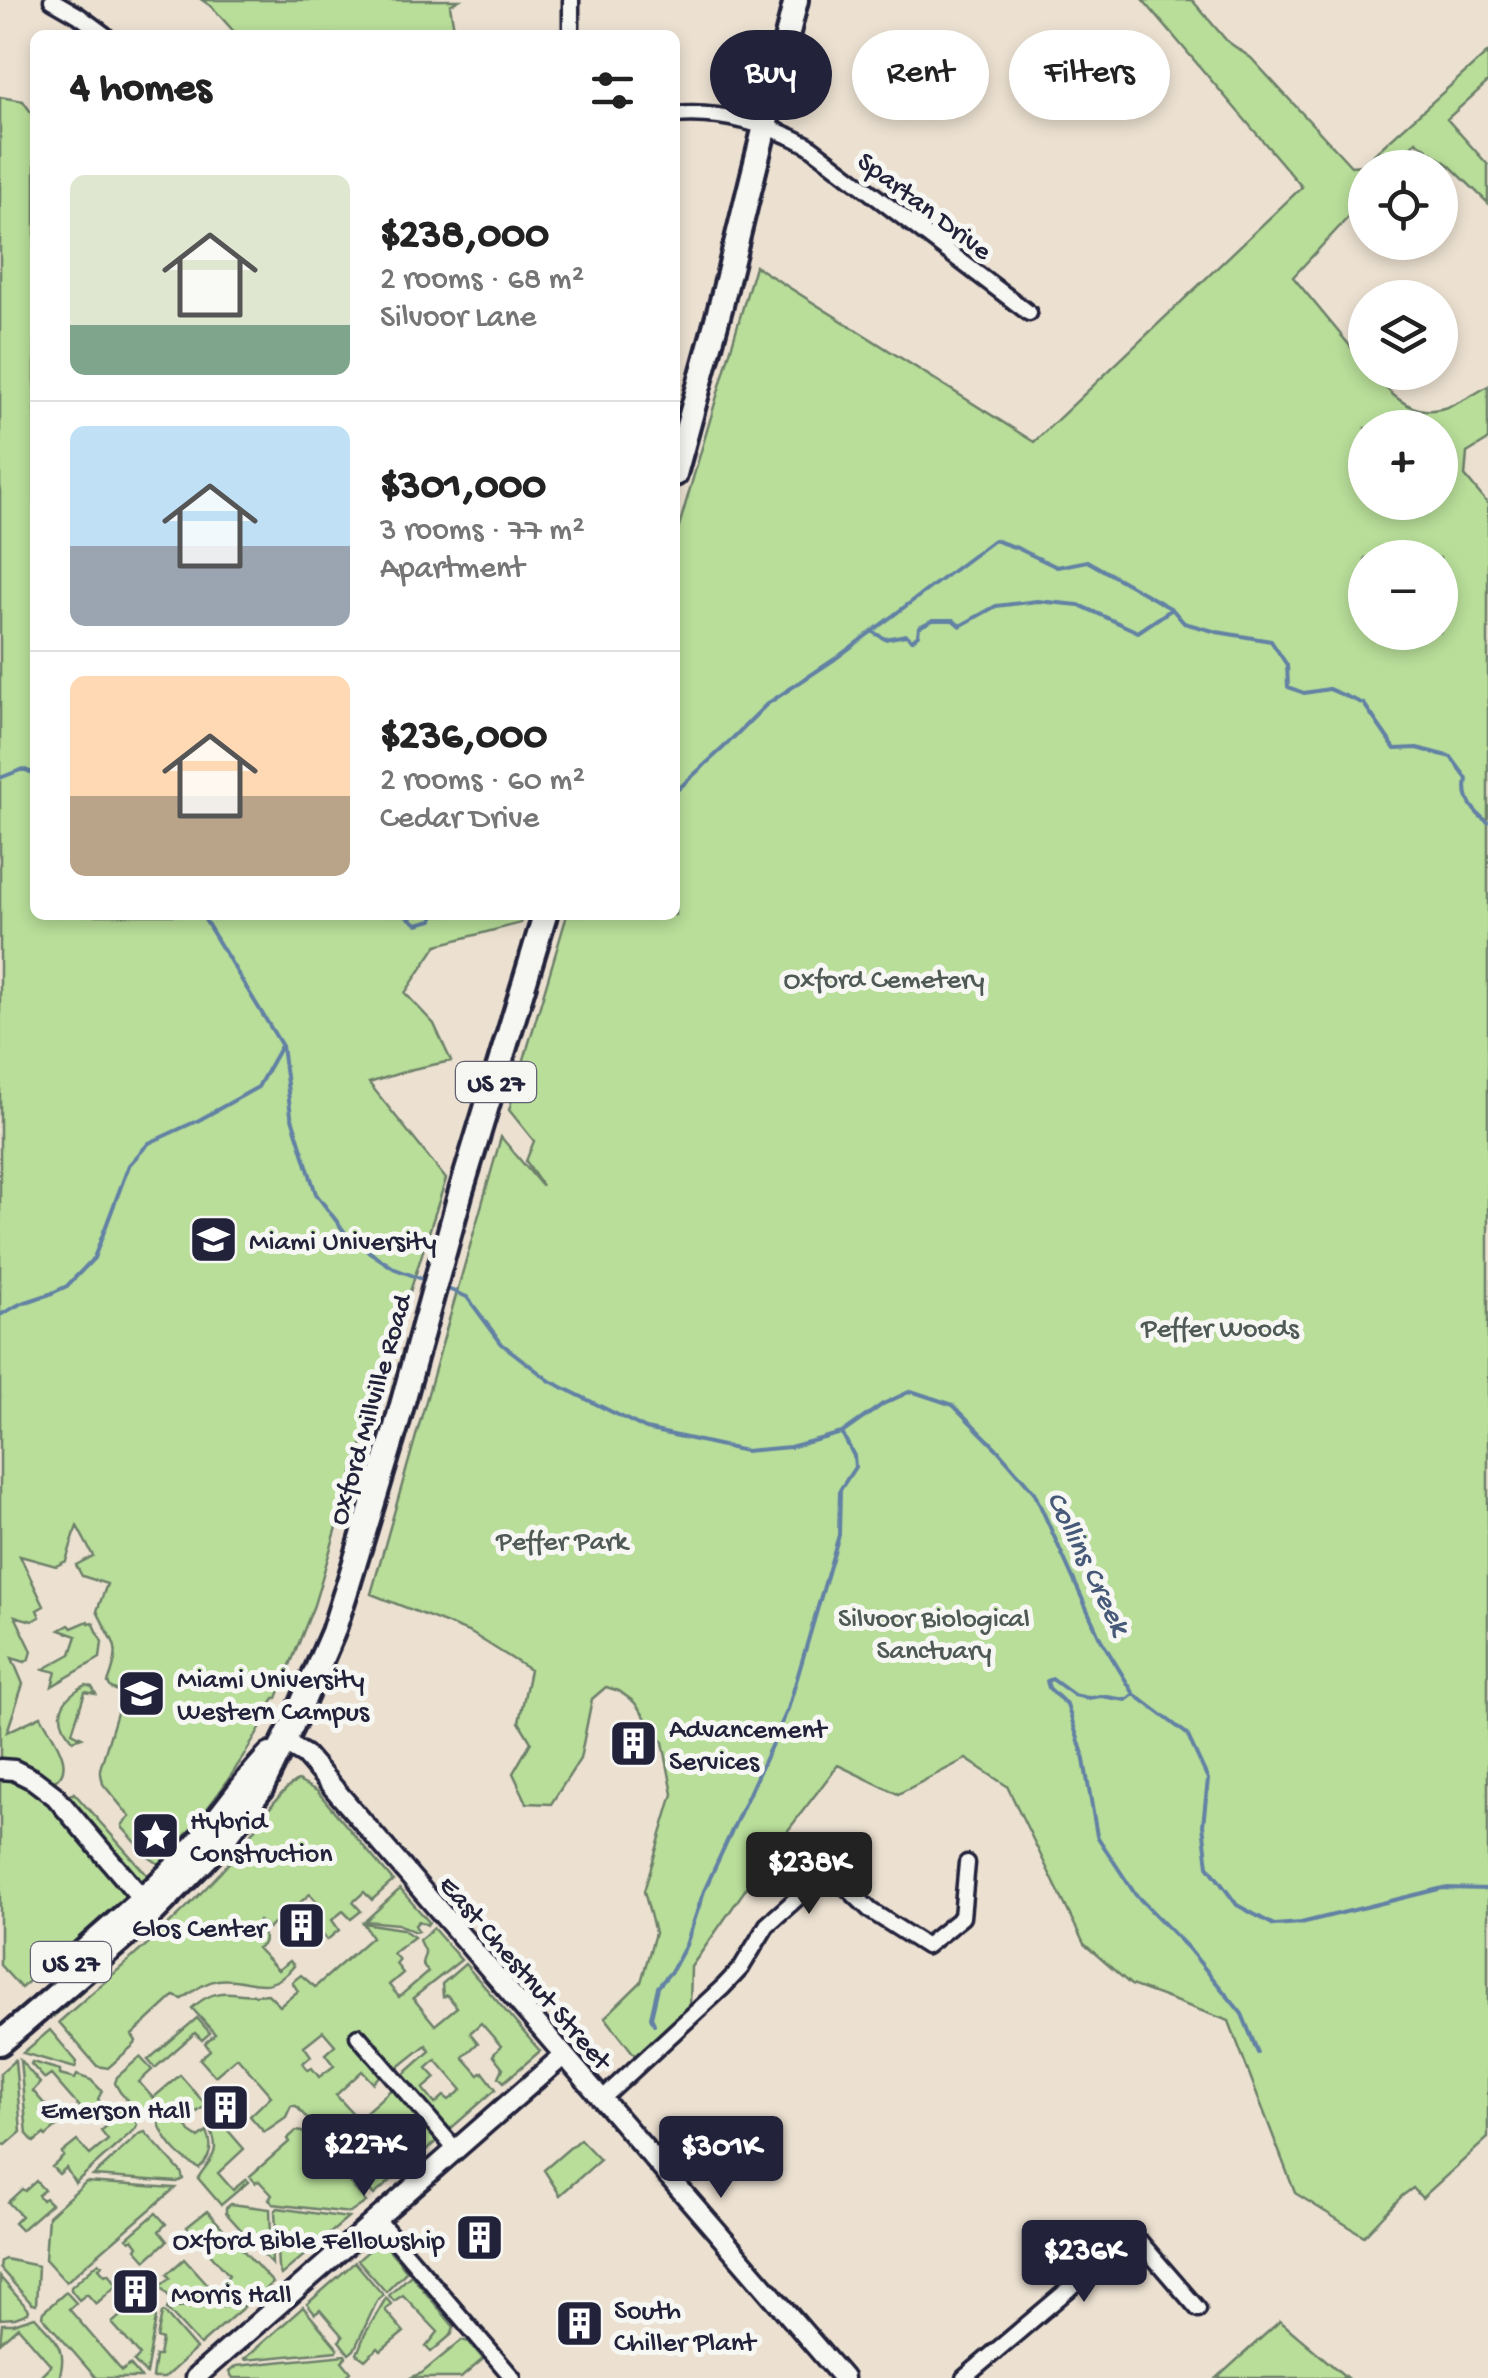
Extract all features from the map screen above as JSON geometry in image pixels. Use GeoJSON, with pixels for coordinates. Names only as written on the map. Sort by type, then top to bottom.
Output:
{"type":"FeatureCollection","features":[{"type":"Feature","properties":{"kind":"highway"},"geometry":{"type":"LineString","coordinates":[[680,455],[796,0]]}},
{"type":"Feature","properties":{"kind":"highway","name":"Oxford Millville Road"},"geometry":{"type":"LineString","coordinates":[[283,1742],[333,1632],[543,920]]}},
{"type":"Feature","properties":{"kind":"highway","name":"US 27"},"geometry":{"type":"LineString","coordinates":[[0,2026],[221,1843],[262,1789],[283,1742]]}},
{"type":"Feature","properties":{"kind":"highway","name":"US 27"},"geometry":{"type":"LineString","coordinates":[[0,2043],[148,1906]]}},
{"type":"Feature","properties":{"kind":"street"},"geometry":{"type":"LineString","coordinates":[[52,0],[98,30]]}},
{"type":"Feature","properties":{"kind":"street"},"geometry":{"type":"LineString","coordinates":[[571,0],[571,30]]}},
{"type":"Feature","properties":{"kind":"street","name":"Spartan Drive"},"geometry":{"type":"LineString","coordinates":[[680,115],[739,119],[788,134],[808,145],[1029,313]]}},
{"type":"Feature","properties":{"kind":"street","name":"East Chestnut Street"},"geometry":{"type":"LineString","coordinates":[[283,1742],[305,1754],[843,2378]]}},
{"type":"Feature","properties":{"kind":"street"},"geometry":{"type":"LineString","coordinates":[[0,1769],[14,1770],[55,1796],[148,1906]]}},
{"type":"Feature","properties":{"kind":"street"},"geometry":{"type":"LineString","coordinates":[[602,2099],[742,1968],[767,1925],[815,1882],[839,1880],[871,1911],[926,1946],[962,1917],[967,1863]]}},
{"type":"Feature","properties":{"kind":"street"},"geometry":{"type":"LineString","coordinates":[[358,2036],[456,2150]]}},
{"type":"Feature","properties":{"kind":"street"},"geometry":{"type":"LineString","coordinates":[[195,2378],[564,2056]]}},
{"type":"Feature","properties":{"kind":"street"},"geometry":{"type":"LineString","coordinates":[[378,2219],[514,2378]]}},
{"type":"Feature","properties":{"kind":"street"},"geometry":{"type":"LineString","coordinates":[[964,2378],[1129,2238],[1140,2243],[1198,2309]]}},
{"type":"Feature","properties":{"kind":"green space"},"geometry":{"type":"Polygon","coordinates":[[[202,0],[459,0],[450,5],[454,30],[233,30],[202,0]]]}},
{"type":"Feature","properties":{"kind":"green space"},"geometry":{"type":"Polygon","coordinates":[[[1143,0],[1192,0],[1227,41],[1251,58],[1348,163],[1348,217],[1293,277],[1348,343],[1348,390],[1388,390],[1413,408],[1426,410],[1454,404],[1488,386],[1488,440],[1467,453],[1465,476],[1488,504],[1488,2138],[1422,2198],[1413,2188],[1402,2196],[1364,2236],[1295,2193],[1229,2021],[1131,1985],[1084,1944],[1007,1786],[966,1759],[898,1794],[838,1765],[691,1967],[690,2008],[637,2058],[605,2017],[641,1982],[655,1933],[644,1891],[673,1794],[663,1742],[634,1702],[606,1687],[592,1699],[580,1759],[551,1804],[527,1803],[513,1773],[531,1742],[519,1722],[530,1670],[471,1633],[371,1594],[501,1137],[542,1186],[526,1161],[534,1141],[509,1110],[566,920],[680,920],[680,523],[755,266],[1034,442],[1302,187],[1143,0]]]}},
{"type":"Feature","properties":{"kind":"green space"},"geometry":{"type":"Polygon","coordinates":[[[1488,52],[1488,82],[1447,119],[1488,165],[1488,203],[1458,174],[1458,150],[1428,150],[1416,141],[1408,150],[1379,150],[1488,52]]]}},
{"type":"Feature","properties":{"kind":"green space"},"geometry":{"type":"Polygon","coordinates":[[[0,97],[23,101],[30,111],[30,920],[522,920],[437,945],[405,993],[434,1024],[451,1061],[369,1083],[446,1179],[314,1605],[261,1728],[192,1827],[159,1864],[150,1858],[123,1828],[130,1817],[103,1784],[100,1769],[123,1693],[108,1683],[116,1652],[97,1611],[107,1584],[82,1576],[76,1565],[93,1556],[77,1526],[66,1561],[56,1566],[20,1556],[44,1606],[37,1610],[40,1617],[32,1621],[15,1616],[32,1651],[25,1662],[12,1658],[23,1684],[7,1732],[41,1716],[60,1751],[63,1768],[53,1782],[0,1762],[0,97]]]}},
{"type":"Feature","properties":{"kind":"green space"},"geometry":{"type":"Polygon","coordinates":[[[93,1622],[102,1642],[100,1658],[52,1686],[56,1672],[44,1669],[71,1654],[77,1636],[60,1630],[93,1622]]]}},
{"type":"Feature","properties":{"kind":"green space"},"geometry":{"type":"Polygon","coordinates":[[[86,1685],[96,1694],[85,1692],[72,1732],[82,1737],[73,1740],[63,1724],[62,1709],[70,1696],[86,1685]]]}},
{"type":"Feature","properties":{"kind":"green space"},"geometry":{"type":"Polygon","coordinates":[[[0,1775],[39,1790],[129,1895],[21,1988],[0,1965],[0,1775]]]}},
{"type":"Feature","properties":{"kind":"green space"},"geometry":{"type":"Polygon","coordinates":[[[298,1781],[317,1791],[393,1881],[372,1900],[364,1892],[353,1902],[361,1911],[351,1919],[343,1911],[332,1920],[339,1930],[327,1940],[311,1920],[323,1909],[310,1894],[269,1928],[259,1921],[255,1926],[264,1939],[257,1948],[278,1970],[290,1961],[294,1966],[284,1976],[266,1984],[218,1980],[182,1999],[174,1996],[132,2035],[135,2044],[108,2068],[97,2066],[59,2022],[193,1901],[234,1857],[282,1793],[298,1781]]]}},
{"type":"Feature","properties":{"kind":"green space"},"geometry":{"type":"Polygon","coordinates":[[[74,1793],[148,1876],[138,1885],[69,1802],[68,1797],[74,1793]]]}},
{"type":"Feature","properties":{"kind":"green space"},"geometry":{"type":"Polygon","coordinates":[[[266,1799],[268,1802],[244,1832],[194,1888],[54,2016],[53,2011],[266,1799]]]}},
{"type":"Feature","properties":{"kind":"green space"},"geometry":{"type":"Polygon","coordinates":[[[400,1889],[429,1922],[427,1925],[419,1921],[415,1932],[398,1924],[365,1921],[400,1889]]]}},
{"type":"Feature","properties":{"kind":"green space"},"geometry":{"type":"Polygon","coordinates":[[[363,1923],[402,1929],[414,1937],[393,1953],[403,1973],[389,1985],[399,1997],[428,1972],[422,1963],[425,1953],[419,1940],[433,1928],[461,1960],[413,1998],[435,2025],[457,2007],[447,1995],[443,1997],[442,1984],[465,1964],[540,2051],[504,2082],[499,2077],[503,2068],[493,2055],[501,2046],[481,2023],[470,2033],[478,2043],[463,2057],[479,2075],[483,2072],[496,2089],[448,2131],[402,2076],[430,2051],[426,2045],[396,2069],[361,2031],[382,2073],[373,2083],[362,2071],[336,2095],[358,2119],[394,2087],[439,2139],[374,2195],[296,2106],[291,2106],[286,2117],[264,2132],[250,2116],[271,2096],[237,2057],[215,2076],[200,2059],[210,2050],[205,2043],[215,2034],[192,2008],[221,1993],[268,1994],[280,2006],[298,1991],[292,1982],[301,1975],[315,1987],[372,1937],[363,1923]],[[323,2031],[304,2046],[311,2056],[303,2063],[319,2077],[334,2066],[325,2054],[335,2045],[323,2031]],[[436,2060],[427,2068],[436,2078],[423,2089],[435,2104],[462,2090],[436,2060]]]}},
{"type":"Feature","properties":{"kind":"green space"},"geometry":{"type":"Polygon","coordinates":[[[197,2018],[210,2033],[202,2040],[195,2033],[155,2068],[148,2060],[197,2018]]]}},
{"type":"Feature","properties":{"kind":"green space"},"geometry":{"type":"Polygon","coordinates":[[[50,2030],[77,2062],[75,2068],[23,2053],[50,2030]]]}},
{"type":"Feature","properties":{"kind":"green space"},"geometry":{"type":"Polygon","coordinates":[[[140,2057],[152,2070],[139,2082],[153,2098],[180,2075],[206,2105],[197,2112],[181,2105],[168,2106],[143,2118],[115,2083],[140,2057]]]}},
{"type":"Feature","properties":{"kind":"green space"},"geometry":{"type":"Polygon","coordinates":[[[15,2060],[21,2132],[6,2145],[0,2144],[0,2073],[15,2060]]]}},
{"type":"Feature","properties":{"kind":"green space"},"geometry":{"type":"Polygon","coordinates":[[[20,2060],[40,2083],[33,2091],[61,2123],[34,2142],[27,2134],[20,2060]]]}},
{"type":"Feature","properties":{"kind":"green space"},"geometry":{"type":"Polygon","coordinates":[[[32,2062],[60,2070],[60,2075],[91,2080],[102,2091],[98,2099],[101,2103],[87,2116],[51,2075],[45,2079],[32,2062]]]}},
{"type":"Feature","properties":{"kind":"green space"},"geometry":{"type":"Polygon","coordinates":[[[120,2105],[133,2116],[135,2129],[75,2183],[66,2168],[59,2174],[52,2167],[77,2141],[90,2155],[108,2140],[101,2131],[117,2117],[120,2105]]]}},
{"type":"Feature","properties":{"kind":"green space"},"geometry":{"type":"Polygon","coordinates":[[[173,2109],[193,2115],[185,2123],[190,2132],[199,2138],[207,2132],[210,2151],[199,2168],[184,2159],[163,2133],[157,2117],[173,2109]]]}},
{"type":"Feature","properties":{"kind":"green space"},"geometry":{"type":"Polygon","coordinates":[[[219,2120],[244,2149],[218,2173],[233,2190],[246,2179],[248,2182],[221,2205],[198,2178],[213,2156],[215,2144],[210,2128],[219,2120]]]}},
{"type":"Feature","properties":{"kind":"green space"},"geometry":{"type":"Polygon","coordinates":[[[296,2131],[311,2138],[366,2202],[350,2213],[273,2204],[269,2199],[272,2195],[250,2176],[296,2131]]]}},
{"type":"Feature","properties":{"kind":"green space"},"geometry":{"type":"Polygon","coordinates":[[[145,2132],[183,2179],[177,2182],[93,2176],[139,2134],[145,2132]]]}},
{"type":"Feature","properties":{"kind":"green space"},"geometry":{"type":"Polygon","coordinates":[[[580,2139],[600,2160],[560,2195],[544,2170],[580,2139]]]}},
{"type":"Feature","properties":{"kind":"green space"},"geometry":{"type":"Polygon","coordinates":[[[36,2181],[44,2190],[38,2195],[51,2204],[21,2230],[14,2223],[21,2216],[8,2202],[36,2181]]]}},
{"type":"Feature","properties":{"kind":"green space"},"geometry":{"type":"Polygon","coordinates":[[[86,2182],[175,2188],[66,2282],[45,2259],[48,2216],[86,2182]]]}},
{"type":"Feature","properties":{"kind":"green space"},"geometry":{"type":"Polygon","coordinates":[[[231,2204],[270,2209],[272,2264],[226,2213],[231,2204]]]}},
{"type":"Feature","properties":{"kind":"green space"},"geometry":{"type":"Polygon","coordinates":[[[278,2208],[348,2218],[281,2275],[275,2211],[278,2208]]]}},
{"type":"Feature","properties":{"kind":"green space"},"geometry":{"type":"Polygon","coordinates":[[[207,2211],[273,2283],[252,2301],[239,2300],[223,2282],[229,2275],[187,2227],[207,2211]]]}},
{"type":"Feature","properties":{"kind":"green space"},"geometry":{"type":"Polygon","coordinates":[[[156,2213],[166,2224],[159,2231],[167,2241],[146,2260],[133,2239],[127,2238],[156,2213]]]}},
{"type":"Feature","properties":{"kind":"green space"},"geometry":{"type":"Polygon","coordinates":[[[381,2240],[407,2271],[386,2292],[358,2260],[381,2240]]]}},
{"type":"Feature","properties":{"kind":"green space"},"geometry":{"type":"Polygon","coordinates":[[[5,2259],[38,2266],[36,2305],[0,2268],[5,2259]]]}},
{"type":"Feature","properties":{"kind":"green space"},"geometry":{"type":"Polygon","coordinates":[[[184,2259],[212,2290],[219,2285],[231,2301],[174,2302],[160,2286],[184,2259]]]}},
{"type":"Feature","properties":{"kind":"green space"},"geometry":{"type":"Polygon","coordinates":[[[99,2262],[99,2268],[105,2275],[109,2273],[117,2285],[96,2304],[87,2294],[79,2300],[71,2287],[99,2262]]]}},
{"type":"Feature","properties":{"kind":"green space"},"geometry":{"type":"Polygon","coordinates":[[[355,2262],[383,2295],[349,2354],[339,2341],[343,2337],[320,2310],[315,2314],[307,2304],[355,2262]]]}},
{"type":"Feature","properties":{"kind":"green space"},"geometry":{"type":"Polygon","coordinates":[[[411,2275],[454,2327],[451,2335],[431,2352],[426,2347],[438,2332],[403,2295],[394,2301],[389,2295],[411,2275]]]}},
{"type":"Feature","properties":{"kind":"green space"},"geometry":{"type":"Polygon","coordinates":[[[0,2277],[29,2310],[28,2313],[0,2319],[0,2277]]]}},
{"type":"Feature","properties":{"kind":"green space"},"geometry":{"type":"Polygon","coordinates":[[[66,2292],[76,2303],[69,2309],[122,2371],[130,2365],[141,2378],[96,2378],[42,2316],[66,2292]]]}},
{"type":"Feature","properties":{"kind":"green space"},"geometry":{"type":"Polygon","coordinates":[[[386,2298],[391,2304],[385,2310],[404,2332],[365,2360],[357,2354],[386,2298]]]}},
{"type":"Feature","properties":{"kind":"green space"},"geometry":{"type":"Polygon","coordinates":[[[142,2302],[156,2318],[146,2374],[134,2362],[140,2355],[112,2323],[142,2302]]]}},
{"type":"Feature","properties":{"kind":"green space"},"geometry":{"type":"Polygon","coordinates":[[[246,2305],[200,2345],[167,2309],[168,2307],[246,2305]]]}},
{"type":"Feature","properties":{"kind":"green space"},"geometry":{"type":"Polygon","coordinates":[[[303,2307],[337,2351],[244,2359],[303,2307]]]}},
{"type":"Feature","properties":{"kind":"green space"},"geometry":{"type":"Polygon","coordinates":[[[164,2312],[196,2349],[164,2378],[152,2378],[162,2340],[157,2338],[164,2312]]]}},
{"type":"Feature","properties":{"kind":"green space"},"geometry":{"type":"Polygon","coordinates":[[[35,2317],[61,2351],[59,2378],[38,2378],[51,2365],[18,2327],[0,2343],[2,2324],[35,2317]]]}},
{"type":"Feature","properties":{"kind":"green space"},"geometry":{"type":"Polygon","coordinates":[[[1280,2321],[1347,2378],[1217,2378],[1280,2321]]]}},
{"type":"Feature","properties":{"kind":"green space"},"geometry":{"type":"Polygon","coordinates":[[[462,2340],[469,2342],[483,2359],[461,2378],[410,2378],[422,2373],[462,2340]]]}},
{"type":"Feature","properties":{"kind":"green space"},"geometry":{"type":"Polygon","coordinates":[[[345,2355],[342,2361],[351,2372],[344,2378],[233,2378],[229,2372],[236,2366],[345,2355]]]}},
{"type":"Feature","properties":{"kind":"waterway"},"geometry":{"type":"LineString","coordinates":[[680,787],[767,704],[835,659],[994,540],[1057,567],[1087,561],[1172,609],[1184,623],[1271,641],[1287,665],[1288,687],[1304,693],[1329,689],[1364,704],[1395,749],[1417,748],[1451,757],[1467,779],[1470,804],[1488,822]]}},
{"type":"Feature","properties":{"kind":"waterway"},"geometry":{"type":"LineString","coordinates":[[873,632],[885,639],[906,635],[912,640],[919,627],[933,620],[953,620],[960,626],[996,606],[1037,601],[1079,605],[1138,632],[1172,609]]}},
{"type":"Feature","properties":{"kind":"waterway","name":"Collins Creek"},"geometry":{"type":"LineString","coordinates":[[0,778],[23,769],[30,772]]}},
{"type":"Feature","properties":{"kind":"waterway","name":"Collins Creek"},"geometry":{"type":"LineString","coordinates":[[205,920],[282,1046],[291,1115],[316,1194],[350,1239],[395,1269],[430,1282]]}},
{"type":"Feature","properties":{"kind":"waterway"},"geometry":{"type":"LineString","coordinates":[[412,920],[417,924],[432,920]]}},
{"type":"Feature","properties":{"kind":"waterway"},"geometry":{"type":"LineString","coordinates":[[0,1315],[67,1286],[94,1258],[129,1165],[149,1143],[258,1087],[281,1046]]}},
{"type":"Feature","properties":{"kind":"waterway","name":"Collins Creek"},"geometry":{"type":"LineString","coordinates":[[443,1287],[467,1297],[502,1344],[550,1381],[646,1429],[745,1451],[790,1447],[842,1433],[883,1404],[911,1391],[953,1405],[1034,1492],[1100,1638],[1134,1694],[1187,1734],[1208,1779],[1203,1825],[1208,1866],[1237,1905],[1274,1925],[1301,1923],[1443,1888],[1488,1889]]}},
{"type":"Feature","properties":{"kind":"waterway"},"geometry":{"type":"LineString","coordinates":[[654,2024],[651,2017],[658,1987],[686,1945],[704,1891],[788,1709],[839,1535],[840,1490],[855,1467],[842,1433]]}},
{"type":"Feature","properties":{"kind":"waterway"},"geometry":{"type":"LineString","coordinates":[[1134,1694],[1126,1700],[1088,1698],[1074,1695],[1052,1679],[1047,1681],[1067,1705],[1083,1754],[1097,1836],[1135,1894],[1188,1948],[1242,2014],[1258,2053]]}},
{"type":"Feature","properties":{"kind":"place","name":"Miami University"},"geometry":{"type":"Point","coordinates":[214,1239]}},
{"type":"Feature","properties":{"kind":"place","name":"Miami University Western Campus"},"geometry":{"type":"Point","coordinates":[142,1693]}},
{"type":"Feature","properties":{"kind":"place","name":"Advancement Services"},"geometry":{"type":"Point","coordinates":[634,1743]}},
{"type":"Feature","properties":{"kind":"place","name":"Hybrid Construction"},"geometry":{"type":"Point","coordinates":[155,1835]}},
{"type":"Feature","properties":{"kind":"place","name":"Glos Center"},"geometry":{"type":"Point","coordinates":[301,1926]}},
{"type":"Feature","properties":{"kind":"place","name":"Emerson Hall"},"geometry":{"type":"Point","coordinates":[226,2108]}},
{"type":"Feature","properties":{"kind":"place","name":"Oxford Bible Fellowship"},"geometry":{"type":"Point","coordinates":[480,2238]}},
{"type":"Feature","properties":{"kind":"place","name":"Morris Hall"},"geometry":{"type":"Point","coordinates":[136,2292]}},
{"type":"Feature","properties":{"kind":"place","name":"South Chiller Plant"},"geometry":{"type":"Point","coordinates":[579,2324]}},
{"type":"Feature","properties":{"kind":"park label","name":"Oxford Cemetery"},"geometry":{"type":"Point","coordinates":[884,977]}},
{"type":"Feature","properties":{"kind":"park label","name":"Peffer Woods"},"geometry":{"type":"Point","coordinates":[1220,1326]}},
{"type":"Feature","properties":{"kind":"park label","name":"Peffer Park"},"geometry":{"type":"Point","coordinates":[562,1539]}},
{"type":"Feature","properties":{"kind":"park label","name":"Silvoor Biological Sanctuary"},"geometry":{"type":"Point","coordinates":[934,1632]}}]}
